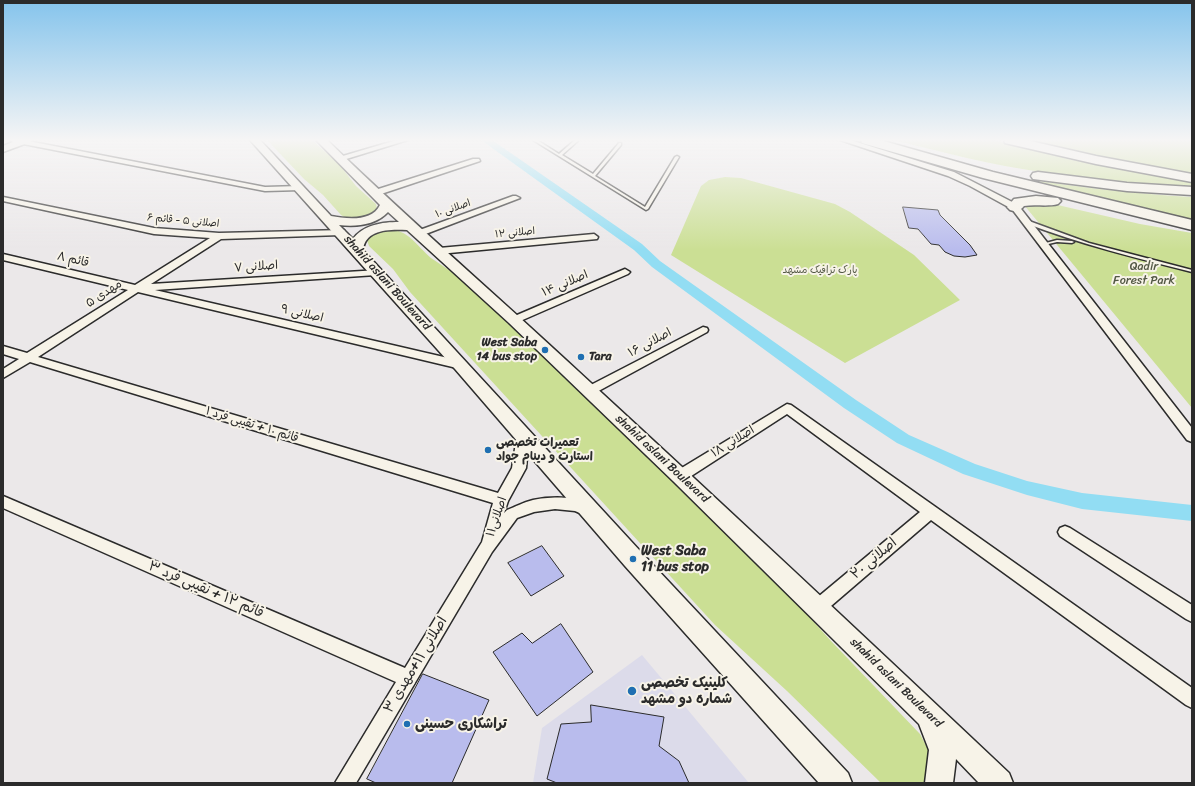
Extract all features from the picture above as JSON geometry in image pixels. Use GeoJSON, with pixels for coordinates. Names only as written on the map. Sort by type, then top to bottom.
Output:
{"type":"FeatureCollection","features":[{"type":"Feature","properties":{"kind":"highway"},"geometry":{"type":"LineString","coordinates":[[991,177],[1192,227]]}},
{"type":"Feature","properties":{"kind":"highway"},"geometry":{"type":"LineString","coordinates":[[1043,177],[1127,187],[1192,191]]}},
{"type":"Feature","properties":{"kind":"highway"},"geometry":{"type":"LineString","coordinates":[[1015,207],[1019,202],[1038,199],[1137,221],[1192,227]]}},
{"type":"Feature","properties":{"kind":"main road","name":"shahid aslani Boulevard"},"geometry":{"type":"LineString","coordinates":[[289,177],[461,364],[523,436],[838,783]]}},
{"type":"Feature","properties":{"kind":"main road","name":"shahid aslani Boulevard"},"geometry":{"type":"LineString","coordinates":[[359,177],[680,476],[818,607],[999,783]]}},
{"type":"Feature","properties":{"kind":"main road"},"geometry":{"type":"LineString","coordinates":[[335,226],[366,220],[381,213],[385,208],[381,198]]}},
{"type":"Feature","properties":{"kind":"main road"},"geometry":{"type":"LineString","coordinates":[[356,250],[356,244],[359,239],[373,230],[394,225],[416,230]]}},
{"type":"Feature","properties":{"kind":"main road"},"geometry":{"type":"LineString","coordinates":[[930,717],[943,750],[939,783]]}},
{"type":"Feature","properties":{"kind":"street"},"geometry":{"type":"LineString","coordinates":[[207,177],[265,188],[300,188]]}},
{"type":"Feature","properties":{"kind":"street"},"geometry":{"type":"LineString","coordinates":[[381,198],[436,177]]}},
{"type":"Feature","properties":{"kind":"street"},"geometry":{"type":"LineString","coordinates":[[957,177],[1015,207],[1192,437]]}},
{"type":"Feature","properties":{"kind":"street","name":"اصلانی ۱۰"},"geometry":{"type":"LineString","coordinates":[[416,230],[516,198]]}},
{"type":"Feature","properties":{"kind":"street","name":"اصلانی ۵ - قائم ۶"},"geometry":{"type":"LineString","coordinates":[[3,199],[154,231],[219,236],[335,226]]}},
{"type":"Feature","properties":{"kind":"street","name":"مهدی ۵"},"geometry":{"type":"LineString","coordinates":[[3,374],[219,236]]}},
{"type":"Feature","properties":{"kind":"street","name":"اصلانی ۱۲"},"geometry":{"type":"LineString","coordinates":[[438,251],[594,237]]}},
{"type":"Feature","properties":{"kind":"street","name":"قائم ۸"},"geometry":{"type":"LineString","coordinates":[[3,257],[137,288]]}},
{"type":"Feature","properties":{"kind":"street","name":"اصلانی ۷"},"geometry":{"type":"LineString","coordinates":[[137,288],[376,272]]}},
{"type":"Feature","properties":{"kind":"street","name":"اصلانی ۱۴"},"geometry":{"type":"LineString","coordinates":[[514,320],[625,272]]}},
{"type":"Feature","properties":{"kind":"street","name":"اصلانی ۹"},"geometry":{"type":"LineString","coordinates":[[137,288],[461,364]]}},
{"type":"Feature","properties":{"kind":"street","name":"اصلانی ۱۶"},"geometry":{"type":"LineString","coordinates":[[589,391],[703,330]]}},
{"type":"Feature","properties":{"kind":"street","name":"قائم ۱۰ + تقیبی فرد ۱"},"geometry":{"type":"LineString","coordinates":[[3,350],[501,500]]}},
{"type":"Feature","properties":{"kind":"street","name":"اصلانی ۱۸"},"geometry":{"type":"LineString","coordinates":[[680,476],[787,408],[930,512]]}},
{"type":"Feature","properties":{"kind":"street","name":"اصلانی۱۱"},"geometry":{"type":"LineString","coordinates":[[487,546],[501,500],[519,468],[523,436]]}},
{"type":"Feature","properties":{"kind":"street","name":"قائم ۱۲ + نقیبی فرد ۳"},"geometry":{"type":"LineString","coordinates":[[3,502],[408,678]]}},
{"type":"Feature","properties":{"kind":"street","name":"اصلانی۱۱"},"geometry":{"type":"LineString","coordinates":[[487,546],[512,514],[533,506],[555,503],[577,505],[594,514]]}},
{"type":"Feature","properties":{"kind":"street"},"geometry":{"type":"LineString","coordinates":[[930,512],[1192,699]]}},
{"type":"Feature","properties":{"kind":"street","name":"اصلانی ۲۰"},"geometry":{"type":"LineString","coordinates":[[818,607],[930,512]]}},
{"type":"Feature","properties":{"kind":"street"},"geometry":{"type":"LineString","coordinates":[[1066,532],[1192,614]]}},
{"type":"Feature","properties":{"kind":"street","name":"اصلانی ۱۱+مهدی ۳"},"geometry":{"type":"LineString","coordinates":[[345,783],[487,546]]}},
{"type":"Feature","properties":{"kind":"lane"},"geometry":{"type":"LineString","coordinates":[[594,177],[646,209],[665,177]]}},
{"type":"Feature","properties":{"kind":"lane"},"geometry":{"type":"LineString","coordinates":[[1027,222],[1088,244],[1192,272]]}},
{"type":"Feature","properties":{"kind":"lane"},"geometry":{"type":"LineString","coordinates":[[1044,244],[1057,241],[1068,241],[1088,244]]}},
{"type":"Feature","properties":{"kind":"shaded area","name":"کلینیک تخصصی شمار‌ه دو مشهد"},"geometry":{"type":"Polygon","coordinates":[[[642,655],[749,783],[533,783],[542,728],[642,655]]]}},
{"type":"Feature","properties":{"kind":"green space"},"geometry":{"type":"Polygon","coordinates":[[[302,177],[349,177],[356,186],[376,204],[377,209],[374,213],[360,218],[346,218],[341,215],[323,195],[302,177]]]}},
{"type":"Feature","properties":{"kind":"green space","name":"پارک ترافیک مشهد"},"geometry":{"type":"Polygon","coordinates":[[[725,177],[741,178],[835,204],[850,212],[914,255],[960,300],[845,363],[671,255],[701,186],[709,180],[725,177]]]}},
{"type":"Feature","properties":{"kind":"green space"},"geometry":{"type":"Polygon","coordinates":[[[1077,177],[1163,177],[1192,182],[1192,186],[1116,181],[1077,177]]]}},
{"type":"Feature","properties":{"kind":"green space"},"geometry":{"type":"Polygon","coordinates":[[[1025,179],[1108,190],[1192,197],[1192,220],[1023,181],[1025,179]]]}},
{"type":"Feature","properties":{"kind":"green space","name":"Qadir Forest Park"},"geometry":{"type":"Polygon","coordinates":[[[1049,203],[1140,224],[1192,233],[1192,408],[1024,205],[1049,203]]]}},
{"type":"Feature","properties":{"kind":"green space"},"geometry":{"type":"Polygon","coordinates":[[[388,229],[407,235],[431,258],[458,276],[769,572],[831,641],[920,734],[932,757],[931,778],[924,783],[881,783],[787,691],[715,625],[410,292],[393,269],[369,246],[367,240],[371,235],[388,229]]]}},
{"type":"Feature","properties":{"kind":"building"},"geometry":{"type":"Polygon","coordinates":[[[903,207],[938,210],[940,215],[970,245],[977,255],[965,257],[954,256],[945,252],[939,245],[931,244],[918,229],[909,228],[903,207]]]}},
{"type":"Feature","properties":{"kind":"building"},"geometry":{"type":"Polygon","coordinates":[[[542,546],[564,576],[531,596],[508,563],[542,546]]]}},
{"type":"Feature","properties":{"kind":"building"},"geometry":{"type":"Polygon","coordinates":[[[561,624],[593,672],[537,716],[493,652],[522,633],[532,643],[561,624]]]}},
{"type":"Feature","properties":{"kind":"building"},"geometry":{"type":"Polygon","coordinates":[[[423,674],[489,700],[452,783],[376,783],[367,779],[423,674]]]}},
{"type":"Feature","properties":{"kind":"building"},"geometry":{"type":"Polygon","coordinates":[[[591,705],[664,717],[659,746],[679,761],[689,783],[557,783],[547,779],[561,724],[591,722],[591,705]]]}},
{"type":"Feature","properties":{"kind":"waterway"},"geometry":{"type":"LineString","coordinates":[[538,177],[638,247],[656,264],[850,404],[903,439],[969,469],[1027,488],[1082,501],[1192,513]]}},
{"type":"Feature","properties":{"kind":"place","name":"West Saba 14 bus stop"},"geometry":{"type":"Point","coordinates":[545,350]}},
{"type":"Feature","properties":{"kind":"place","name":"Tara"},"geometry":{"type":"Point","coordinates":[581,357]}},
{"type":"Feature","properties":{"kind":"place","name":"تعمیرات تخصصی استارت و دینام جواد"},"geometry":{"type":"Point","coordinates":[488,450]}},
{"type":"Feature","properties":{"kind":"place","name":"West Saba 11 bus stop"},"geometry":{"type":"Point","coordinates":[633,559]}},
{"type":"Feature","properties":{"kind":"place","name":"کلینیک تخصصی شمار‌ه دو مشهد"},"geometry":{"type":"Point","coordinates":[632,691]}},
{"type":"Feature","properties":{"kind":"place","name":"تراشکاری حسینی"},"geometry":{"type":"Point","coordinates":[407,724]}}]}
